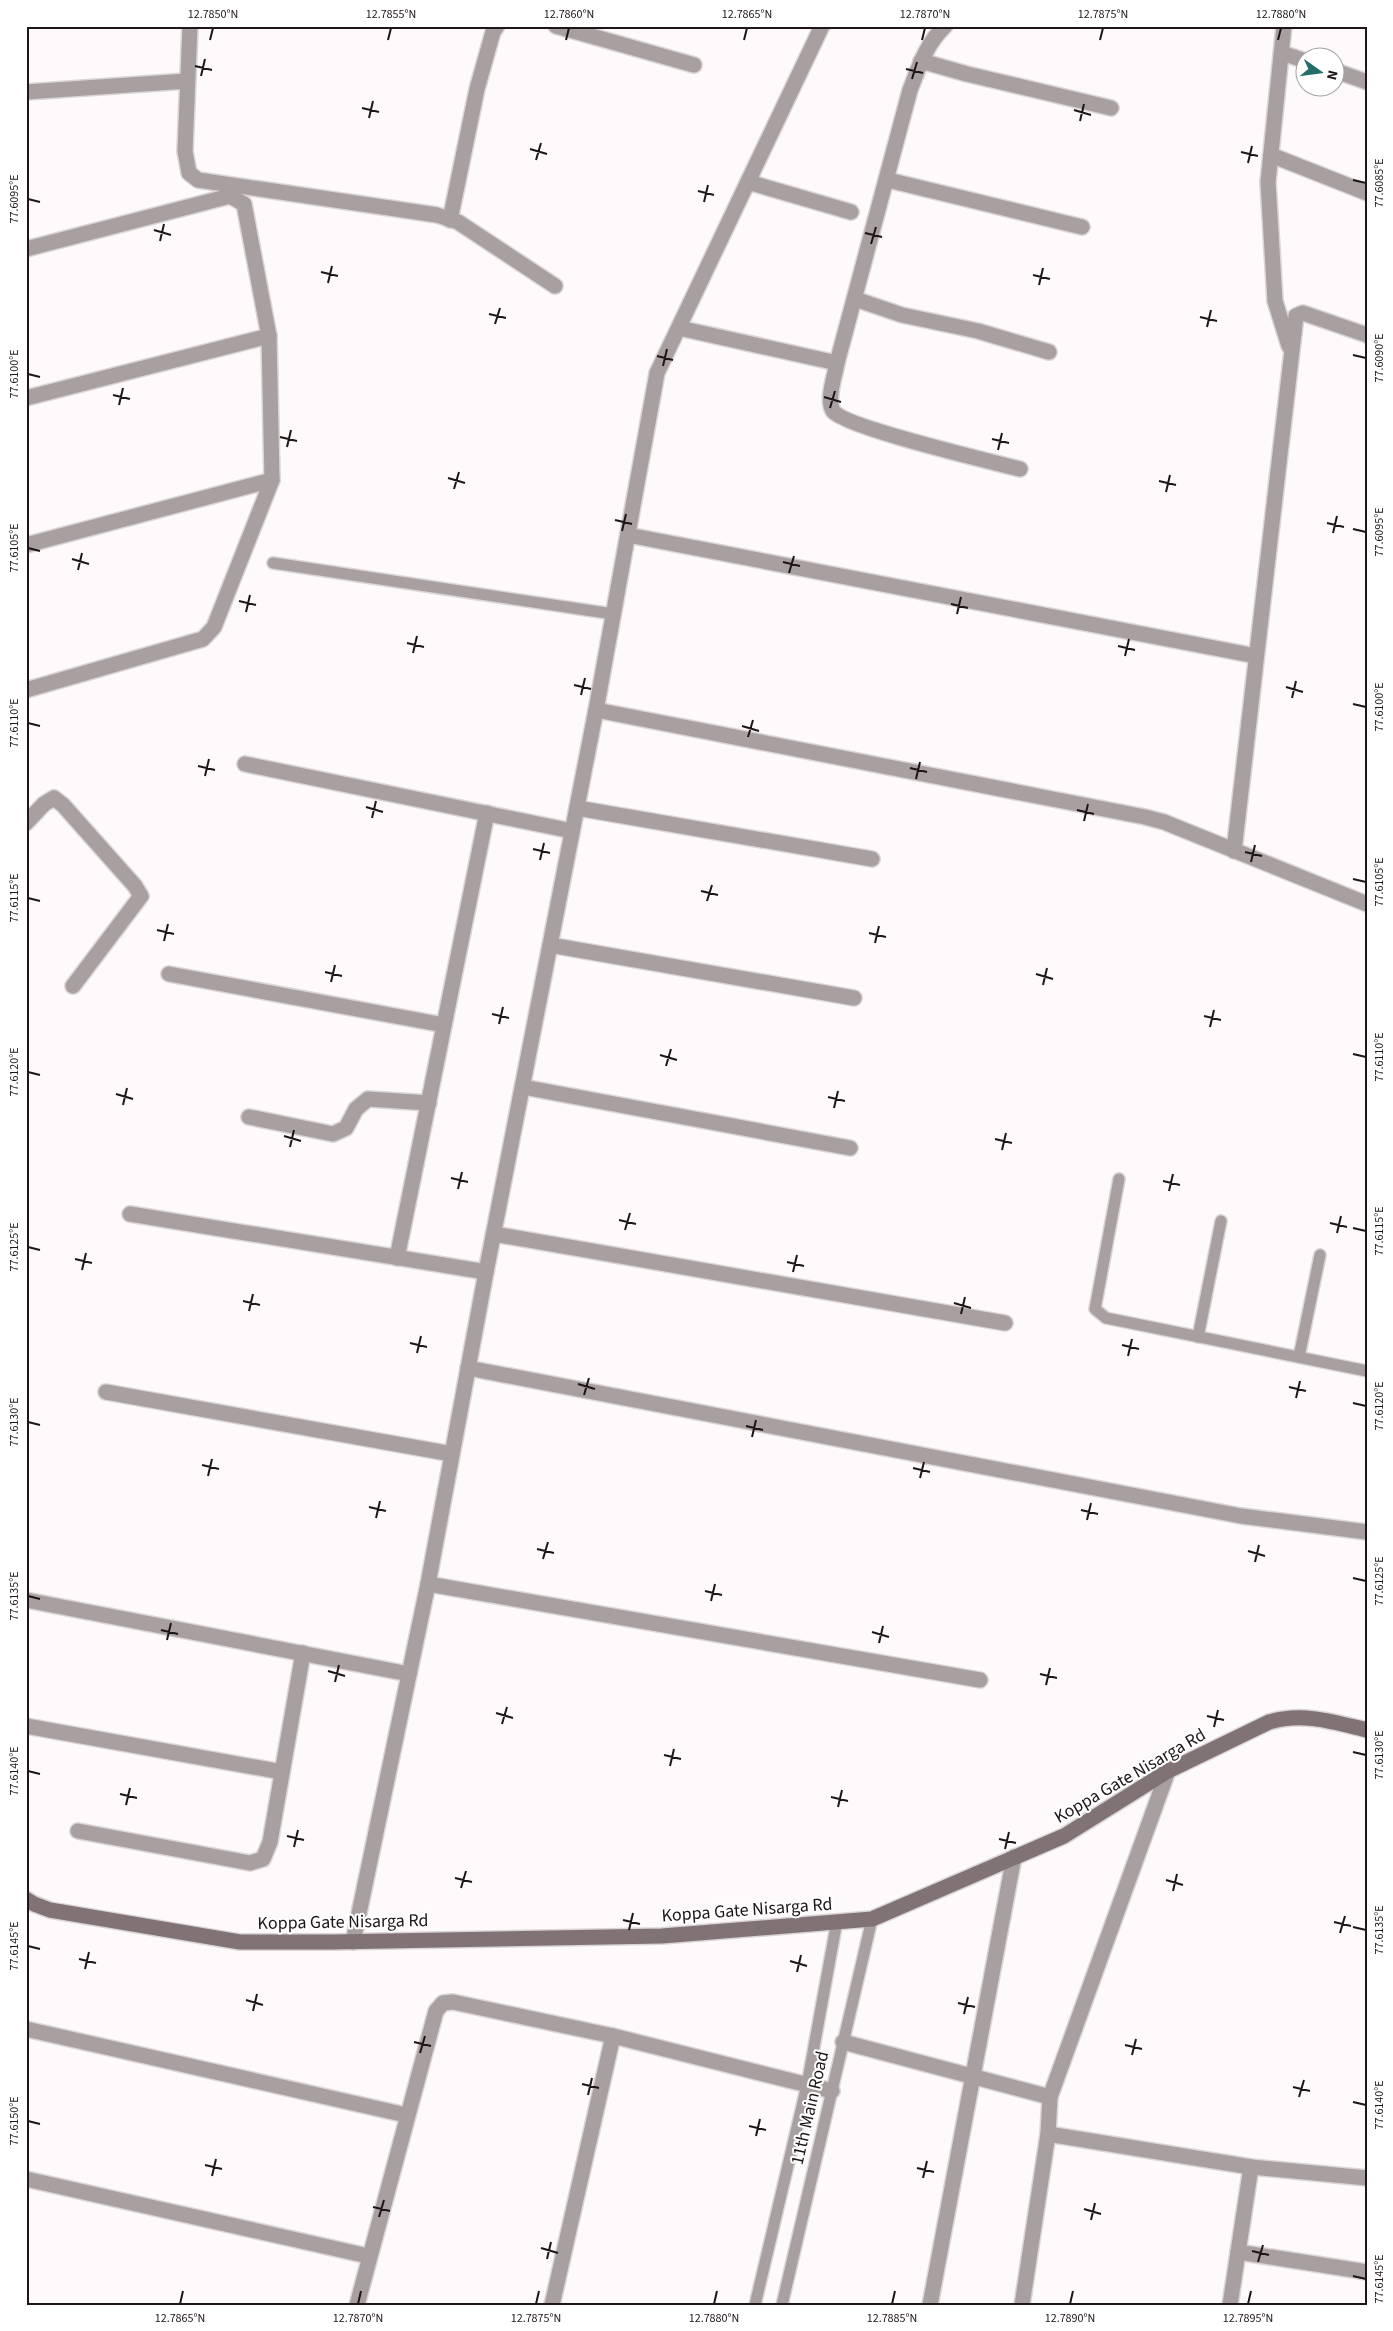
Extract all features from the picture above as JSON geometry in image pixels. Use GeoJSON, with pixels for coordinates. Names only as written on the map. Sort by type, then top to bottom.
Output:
{"type":"FeatureCollection","features":[{"type":"Feature","properties":{"kind":"street"},"geometry":{"type":"LineString","coordinates":[[190,26],[185,152],[188,173],[198,180],[437,215],[458,222],[555,286]]}},
{"type":"Feature","properties":{"kind":"street"},"geometry":{"type":"LineString","coordinates":[[450,220],[477,90],[493,32],[497,26]]}},
{"type":"Feature","properties":{"kind":"street"},"geometry":{"type":"LineString","coordinates":[[556,26],[694,65]]}},
{"type":"Feature","properties":{"kind":"street"},"geometry":{"type":"LineString","coordinates":[[353,1942],[428,1584],[486,1272],[596,710],[657,373],[822,26]]}},
{"type":"Feature","properties":{"kind":"street"},"geometry":{"type":"LineString","coordinates":[[944,26],[934,37],[921,61],[910,90],[888,180],[838,363],[830,403],[834,413],[847,420],[883,432],[1020,469]]}},
{"type":"Feature","properties":{"kind":"street"},"geometry":{"type":"LineString","coordinates":[[1284,26],[1268,182],[1275,301],[1291,352]]}},
{"type":"Feature","properties":{"kind":"street"},"geometry":{"type":"LineString","coordinates":[[1282,53],[1296,58]]}},
{"type":"Feature","properties":{"kind":"street"},"geometry":{"type":"LineString","coordinates":[[921,61],[1111,108]]}},
{"type":"Feature","properties":{"kind":"street"},"geometry":{"type":"LineString","coordinates":[[1346,75],[1367,82]]}},
{"type":"Feature","properties":{"kind":"street"},"geometry":{"type":"LineString","coordinates":[[26,92],[187,81]]}},
{"type":"Feature","properties":{"kind":"street"},"geometry":{"type":"LineString","coordinates":[[1271,155],[1367,193]]}},
{"type":"Feature","properties":{"kind":"street"},"geometry":{"type":"LineString","coordinates":[[888,180],[1082,227]]}},
{"type":"Feature","properties":{"kind":"street"},"geometry":{"type":"LineString","coordinates":[[748,182],[851,212]]}},
{"type":"Feature","properties":{"kind":"street"},"geometry":{"type":"LineString","coordinates":[[26,249],[230,196],[244,204],[269,336],[272,480],[214,627],[203,639],[26,690]]}},
{"type":"Feature","properties":{"kind":"street"},"geometry":{"type":"LineString","coordinates":[[855,299],[902,315],[978,331],[1049,352]]}},
{"type":"Feature","properties":{"kind":"street"},"geometry":{"type":"LineString","coordinates":[[1234,851],[1296,316],[1303,313],[1367,335]]}},
{"type":"Feature","properties":{"kind":"street"},"geometry":{"type":"LineString","coordinates":[[678,328],[838,363]]}},
{"type":"Feature","properties":{"kind":"street"},"geometry":{"type":"LineString","coordinates":[[26,398],[269,336]]}},
{"type":"Feature","properties":{"kind":"street"},"geometry":{"type":"LineString","coordinates":[[26,545],[272,480]]}},
{"type":"Feature","properties":{"kind":"street"},"geometry":{"type":"LineString","coordinates":[[628,535],[1256,656]]}},
{"type":"Feature","properties":{"kind":"street"},"geometry":{"type":"LineString","coordinates":[[596,710],[1145,817],[1164,822],[1367,904]]}},
{"type":"Feature","properties":{"kind":"street"},"geometry":{"type":"LineString","coordinates":[[245,764],[572,831]]}},
{"type":"Feature","properties":{"kind":"street"},"geometry":{"type":"LineString","coordinates":[[26,822],[44,804],[54,798],[63,805],[135,886],[141,896],[73,986]]}},
{"type":"Feature","properties":{"kind":"street"},"geometry":{"type":"LineString","coordinates":[[577,808],[872,859]]}},
{"type":"Feature","properties":{"kind":"street"},"geometry":{"type":"LineString","coordinates":[[398,1258],[487,814]]}},
{"type":"Feature","properties":{"kind":"street"},"geometry":{"type":"LineString","coordinates":[[550,945],[854,998]]}},
{"type":"Feature","properties":{"kind":"street"},"geometry":{"type":"LineString","coordinates":[[169,974],[444,1025]]}},
{"type":"Feature","properties":{"kind":"street"},"geometry":{"type":"LineString","coordinates":[[523,1088],[850,1148]]}},
{"type":"Feature","properties":{"kind":"street"},"geometry":{"type":"LineString","coordinates":[[249,1117],[333,1134],[346,1128],[356,1108],[368,1099],[429,1103]]}},
{"type":"Feature","properties":{"kind":"street"},"geometry":{"type":"LineString","coordinates":[[130,1214],[486,1272]]}},
{"type":"Feature","properties":{"kind":"street"},"geometry":{"type":"LineString","coordinates":[[494,1234],[1005,1323]]}},
{"type":"Feature","properties":{"kind":"street"},"geometry":{"type":"LineString","coordinates":[[468,1368],[1240,1516],[1367,1532]]}},
{"type":"Feature","properties":{"kind":"street"},"geometry":{"type":"LineString","coordinates":[[106,1392],[452,1454]]}},
{"type":"Feature","properties":{"kind":"street"},"geometry":{"type":"LineString","coordinates":[[428,1584],[980,1680]]}},
{"type":"Feature","properties":{"kind":"street"},"geometry":{"type":"LineString","coordinates":[[26,1600],[410,1674]]}},
{"type":"Feature","properties":{"kind":"street"},"geometry":{"type":"LineString","coordinates":[[78,1831],[250,1863],[263,1859],[270,1842],[302,1653]]}},
{"type":"Feature","properties":{"kind":"street","name":"Koppa Gate Nisarga Rd"},"geometry":{"type":"LineString","coordinates":[[26,1899],[50,1910],[233,1941],[353,1942],[662,1936],[872,1919],[1073,1831],[1168,1771],[1269,1722],[1284,1718],[1320,1718],[1367,1730]]}},
{"type":"Feature","properties":{"kind":"street"},"geometry":{"type":"LineString","coordinates":[[26,1726],[282,1772]]}},
{"type":"Feature","properties":{"kind":"street"},"geometry":{"type":"LineString","coordinates":[[1022,2305],[1048,2134],[1050,2097],[1168,1771]]}},
{"type":"Feature","properties":{"kind":"street"},"geometry":{"type":"LineString","coordinates":[[930,2305],[1014,1857]]}},
{"type":"Feature","properties":{"kind":"street"},"geometry":{"type":"LineString","coordinates":[[357,2305],[368,2256],[406,2115],[436,2010],[443,2003],[453,2002],[613,2036],[832,2091]]}},
{"type":"Feature","properties":{"kind":"street"},"geometry":{"type":"LineString","coordinates":[[26,2029],[406,2115]]}},
{"type":"Feature","properties":{"kind":"street"},"geometry":{"type":"LineString","coordinates":[[552,2305],[613,2036]]}},
{"type":"Feature","properties":{"kind":"street"},"geometry":{"type":"LineString","coordinates":[[843,2042],[1050,2097]]}},
{"type":"Feature","properties":{"kind":"street"},"geometry":{"type":"LineString","coordinates":[[1048,2134],[1251,2167],[1367,2178]]}},
{"type":"Feature","properties":{"kind":"street"},"geometry":{"type":"LineString","coordinates":[[1230,2305],[1251,2167]]}},
{"type":"Feature","properties":{"kind":"street"},"geometry":{"type":"LineString","coordinates":[[26,2179],[368,2256]]}},
{"type":"Feature","properties":{"kind":"street"},"geometry":{"type":"LineString","coordinates":[[1238,2252],[1367,2272]]}},
{"type":"Feature","properties":{"kind":"lane"},"geometry":{"type":"LineString","coordinates":[[273,563],[613,614]]}},
{"type":"Feature","properties":{"kind":"lane"},"geometry":{"type":"LineString","coordinates":[[1119,1179],[1095,1309],[1106,1318],[1367,1371]]}},
{"type":"Feature","properties":{"kind":"lane"},"geometry":{"type":"LineString","coordinates":[[1198,1337],[1221,1221]]}},
{"type":"Feature","properties":{"kind":"lane"},"geometry":{"type":"LineString","coordinates":[[1299,1357],[1320,1255]]}},
{"type":"Feature","properties":{"kind":"lane","name":"11th Main Road"},"geometry":{"type":"LineString","coordinates":[[782,2305],[872,1919]]}},
{"type":"Feature","properties":{"kind":"lane","name":"11th Main Road"},"geometry":{"type":"LineString","coordinates":[[754,2305],[808,2085],[837,1921]]}}]}
